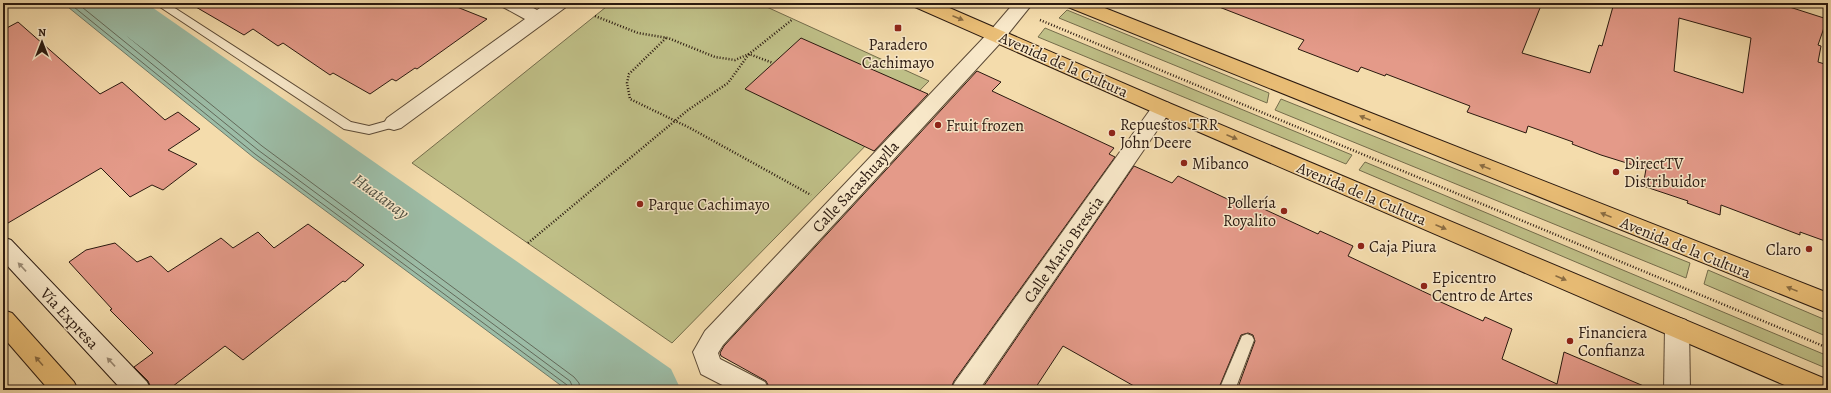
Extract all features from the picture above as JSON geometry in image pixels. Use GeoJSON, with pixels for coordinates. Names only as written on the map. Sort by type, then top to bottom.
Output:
{"type":"FeatureCollection","features":[{"type":"Feature","properties":{"kind":"main road","name":"Avenida de la Cultura"},"geometry":{"type":"LineString","coordinates":[[922,3],[1162,108],[1824,390]]}},
{"type":"Feature","properties":{"kind":"main road","name":"Avenida de la Cultura"},"geometry":{"type":"LineString","coordinates":[[1075,3],[1828,303]]}},
{"type":"Feature","properties":{"kind":"main road"},"geometry":{"type":"LineString","coordinates":[[3,320],[65,390]]}},
{"type":"Feature","properties":{"kind":"street"},"geometry":{"type":"LineString","coordinates":[[510,3],[538,18]]}},
{"type":"Feature","properties":{"kind":"street"},"geometry":{"type":"LineString","coordinates":[[394,123],[559,3]]}},
{"type":"Feature","properties":{"kind":"street","name":"Calle Sacashuaylla"},"geometry":{"type":"LineString","coordinates":[[756,390],[710,366],[706,352],[714,338],[997,35],[1020,7]]}},
{"type":"Feature","properties":{"kind":"street","name":"Calle Mario Brescia"},"geometry":{"type":"LineString","coordinates":[[964,390],[1162,108]]}},
{"type":"Feature","properties":{"kind":"street","name":"Vía Expresa"},"geometry":{"type":"LineString","coordinates":[[3,246],[138,390]]}},
{"type":"Feature","properties":{"kind":"street"},"geometry":{"type":"LineString","coordinates":[[1676,390],[1677,327]]}},
{"type":"Feature","properties":{"kind":"lane"},"geometry":{"type":"LineString","coordinates":[[159,3],[348,126],[369,130],[394,123]]}},
{"type":"Feature","properties":{"kind":"lane"},"geometry":{"type":"LineString","coordinates":[[1226,390],[1247,340]]}},
{"type":"Feature","properties":{"kind":"path"},"geometry":{"type":"LineString","coordinates":[[1020,7],[1828,348]]}},
{"type":"Feature","properties":{"kind":"path"},"geometry":{"type":"LineString","coordinates":[[596,16],[638,33],[666,38],[715,57],[735,60],[749,54],[793,19]]}},
{"type":"Feature","properties":{"kind":"path"},"geometry":{"type":"LineString","coordinates":[[666,38],[629,74],[626,86],[630,99],[675,120],[816,197]]}},
{"type":"Feature","properties":{"kind":"path"},"geometry":{"type":"LineString","coordinates":[[749,54],[773,63]]}},
{"type":"Feature","properties":{"kind":"path"},"geometry":{"type":"LineString","coordinates":[[528,243],[675,120],[728,84],[749,54]]}},
{"type":"Feature","properties":{"kind":"green space","name":"Parque Cachimayo"},"geometry":{"type":"Polygon","coordinates":[[[611,3],[758,3],[929,81],[672,343],[412,163],[611,3]]]}},
{"type":"Feature","properties":{"kind":"green space"},"geometry":{"type":"Polygon","coordinates":[[[1067,10],[1269,93],[1267,103],[1059,18],[1067,10]]]}},
{"type":"Feature","properties":{"kind":"green space"},"geometry":{"type":"Polygon","coordinates":[[[1045,28],[1352,155],[1346,164],[1038,37],[1045,28]]]}},
{"type":"Feature","properties":{"kind":"green space"},"geometry":{"type":"Polygon","coordinates":[[[1281,99],[1690,263],[1686,278],[1275,110],[1281,99]]]}},
{"type":"Feature","properties":{"kind":"green space"},"geometry":{"type":"Polygon","coordinates":[[[1365,162],[1828,356],[1828,369],[1359,170],[1365,162]]]}},
{"type":"Feature","properties":{"kind":"green space"},"geometry":{"type":"Polygon","coordinates":[[[1708,270],[1828,321],[1828,337],[1704,284],[1708,270]]]}},
{"type":"Feature","properties":{"kind":"water"},"geometry":{"type":"Polygon","coordinates":[[[63,3],[114,3],[648,390],[567,390],[253,157],[63,3]]]}},
{"type":"Feature","properties":{"kind":"building"},"geometry":{"type":"Polygon","coordinates":[[[189,3],[447,3],[487,19],[417,69],[415,68],[396,81],[392,79],[370,94],[333,73],[330,75],[283,43],[278,46],[253,29],[244,35],[189,3]]]}},
{"type":"Feature","properties":{"kind":"building"},"geometry":{"type":"Polygon","coordinates":[[[1215,3],[1542,3],[1522,53],[1590,73],[1599,45],[1602,46],[1614,3],[1777,3],[1827,19],[1818,45],[1821,46],[1818,62],[1828,65],[1828,200],[1825,241],[1800,232],[1800,235],[1721,205],[1720,215],[1687,203],[1688,201],[1643,186],[1646,169],[1601,155],[1572,144],[1573,142],[1528,126],[1526,133],[1467,112],[1470,106],[1386,74],[1385,76],[1361,67],[1358,72],[1298,49],[1304,40],[1214,5],[1215,3]],[[1679,18],[1674,71],[1743,93],[1751,38],[1679,18]]]}},
{"type":"Feature","properties":{"kind":"building"},"geometry":{"type":"Polygon","coordinates":[[[18,22],[100,94],[122,82],[165,120],[178,112],[200,129],[168,150],[197,164],[163,190],[152,185],[130,197],[101,168],[3,226],[3,30],[18,22]]]}},
{"type":"Feature","properties":{"kind":"building"},"geometry":{"type":"Polygon","coordinates":[[[801,38],[928,94],[874,151],[745,89],[801,38]]]}},
{"type":"Feature","properties":{"kind":"building"},"geometry":{"type":"Polygon","coordinates":[[[977,71],[1001,82],[992,91],[1114,148],[1109,154],[1115,157],[954,381],[950,390],[774,390],[769,387],[766,381],[721,356],[720,353],[724,346],[977,71]]]}},
{"type":"Feature","properties":{"kind":"building"},"geometry":{"type":"Polygon","coordinates":[[[1134,166],[1172,183],[1178,176],[1238,204],[1242,199],[1318,234],[1320,231],[1353,246],[1348,256],[1435,297],[1434,299],[1483,321],[1485,317],[1512,329],[1502,359],[1557,384],[1564,352],[1653,390],[1237,390],[1255,341],[1253,335],[1248,333],[1241,335],[1218,390],[1141,390],[1063,346],[1034,390],[981,390],[1134,166]]]}},
{"type":"Feature","properties":{"kind":"building"},"geometry":{"type":"Polygon","coordinates":[[[308,224],[364,265],[345,282],[343,281],[243,360],[225,346],[168,390],[152,390],[148,381],[134,367],[153,353],[110,310],[112,309],[69,262],[86,250],[115,243],[137,262],[151,256],[168,272],[221,238],[233,248],[258,232],[274,248],[308,224]]]}},
{"type":"Feature","properties":{"kind":"waterway","name":"Huatanay"},"geometry":{"type":"LineString","coordinates":[[114,3],[648,390]]}},
{"type":"Feature","properties":{"kind":"place","name":"Paradero Cachimayo"},"geometry":{"type":"Point","coordinates":[898,28]}},
{"type":"Feature","properties":{"kind":"place","name":"Fruit frozen"},"geometry":{"type":"Point","coordinates":[938,125]}},
{"type":"Feature","properties":{"kind":"place","name":"Repuestos TRR John Deere"},"geometry":{"type":"Point","coordinates":[1112,133]}},
{"type":"Feature","properties":{"kind":"place","name":"Mibanco"},"geometry":{"type":"Point","coordinates":[1184,163]}},
{"type":"Feature","properties":{"kind":"place","name":"DirectTV Distribuidor"},"geometry":{"type":"Point","coordinates":[1616,172]}},
{"type":"Feature","properties":{"kind":"place","name":"Parque Cachimayo"},"geometry":{"type":"Point","coordinates":[640,204]}},
{"type":"Feature","properties":{"kind":"place","name":"Pollería Royalito"},"geometry":{"type":"Point","coordinates":[1284,211]}},
{"type":"Feature","properties":{"kind":"place","name":"Caja Piura"},"geometry":{"type":"Point","coordinates":[1361,246]}},
{"type":"Feature","properties":{"kind":"place","name":"Claro"},"geometry":{"type":"Point","coordinates":[1809,249]}},
{"type":"Feature","properties":{"kind":"place","name":"Epicentro Centro de Artes"},"geometry":{"type":"Point","coordinates":[1424,286]}},
{"type":"Feature","properties":{"kind":"place","name":"Financiera Confianza"},"geometry":{"type":"Point","coordinates":[1570,341]}}]}
